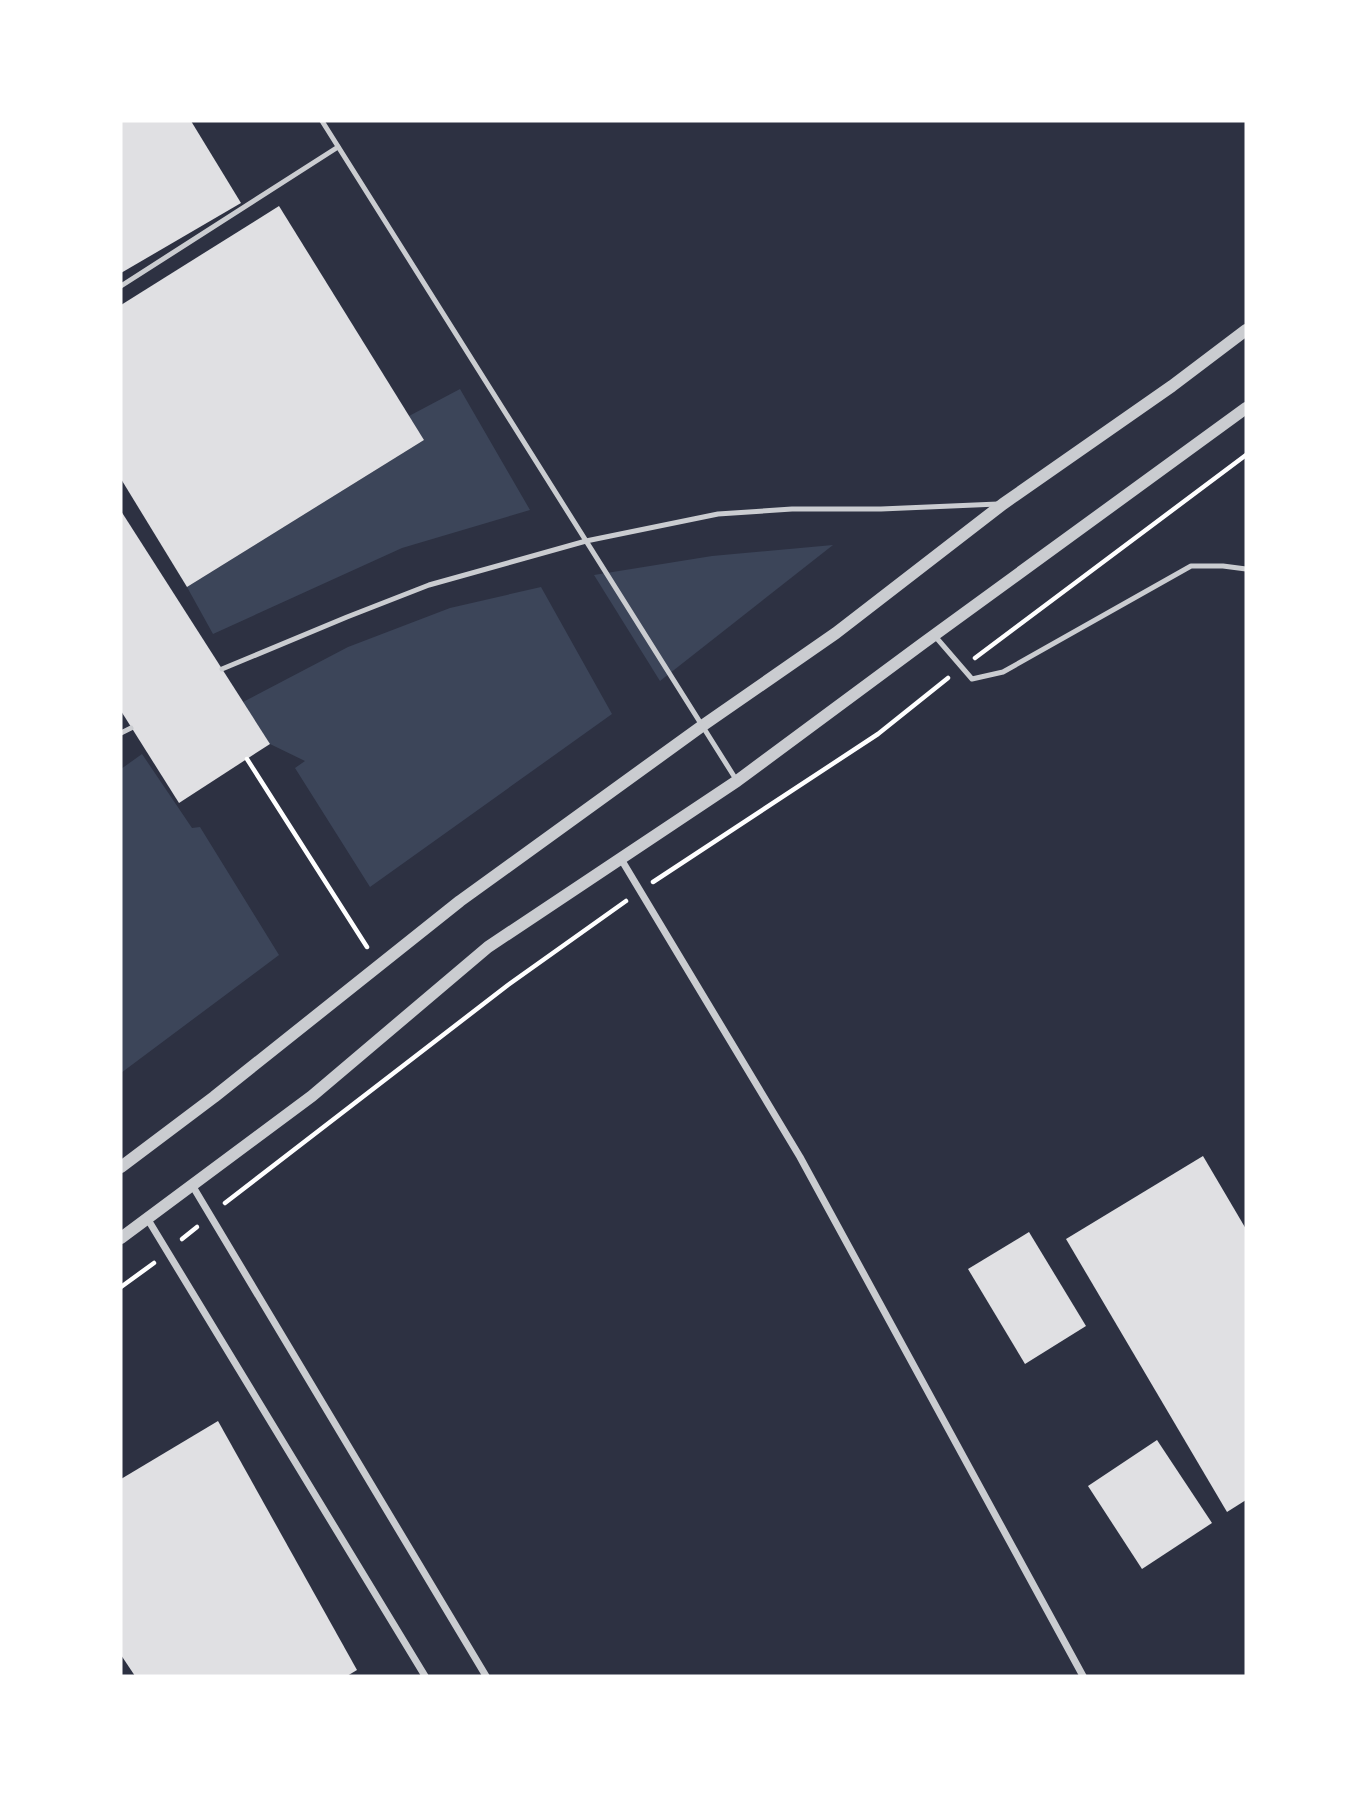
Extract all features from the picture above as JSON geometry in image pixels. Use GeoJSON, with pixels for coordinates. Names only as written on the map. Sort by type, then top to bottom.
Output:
{"type":"FeatureCollection","features":[{"type":"Feature","properties":{"kind":"street"},"geometry":{"type":"LineString","coordinates":[[121,1167],[214,1097],[460,901],[836,632],[1003,504],[1172,386],[1246,330]]}},
{"type":"Feature","properties":{"kind":"street"},"geometry":{"type":"LineString","coordinates":[[121,1238],[313,1096],[488,947],[737,781],[1246,408]]}},
{"type":"Feature","properties":{"kind":"street"},"geometry":{"type":"LineString","coordinates":[[621,859],[800,1157],[1083,1676]]}},
{"type":"Feature","properties":{"kind":"street"},"geometry":{"type":"LineString","coordinates":[[192,1185],[486,1676]]}},
{"type":"Feature","properties":{"kind":"street"},"geometry":{"type":"LineString","coordinates":[[147,1219],[425,1676]]}},
{"type":"Feature","properties":{"kind":"lane"},"geometry":{"type":"LineString","coordinates":[[322,121],[737,781]]}},
{"type":"Feature","properties":{"kind":"lane"},"geometry":{"type":"LineString","coordinates":[[121,286],[338,147]]}},
{"type":"Feature","properties":{"kind":"lane"},"geometry":{"type":"LineString","coordinates":[[222,669],[429,585],[586,541],[718,514],[792,509],[881,509],[1003,504]]}},
{"type":"Feature","properties":{"kind":"lane"},"geometry":{"type":"LineString","coordinates":[[934,635],[972,679],[1003,672],[1191,566],[1246,569]]}},
{"type":"Feature","properties":{"kind":"lane"},"geometry":{"type":"LineString","coordinates":[[121,733],[131,727]]}},
{"type":"Feature","properties":{"kind":"path"},"geometry":{"type":"LineString","coordinates":[[121,1287],[508,985],[640,891],[878,733],[1246,455]]}},
{"type":"Feature","properties":{"kind":"path"},"geometry":{"type":"LineString","coordinates":[[247,758],[379,966]]}},
{"type":"Feature","properties":{"kind":"shaded area"},"geometry":{"type":"Polygon","coordinates":[[[460,389],[530,510],[402,548],[213,634],[187,587],[424,440],[409,416],[460,389]]]}},
{"type":"Feature","properties":{"kind":"shaded area"},"geometry":{"type":"Polygon","coordinates":[[[833,545],[660,681],[594,575],[712,556],[833,545]]]}},
{"type":"Feature","properties":{"kind":"shaded area"},"geometry":{"type":"Polygon","coordinates":[[[541,587],[612,714],[370,887],[295,768],[305,761],[270,744],[243,702],[348,647],[450,608],[541,587]]]}},
{"type":"Feature","properties":{"kind":"shaded area"},"geometry":{"type":"Polygon","coordinates":[[[142,754],[192,828],[200,827],[279,955],[121,1073],[121,769],[142,754]]]}},
{"type":"Feature","properties":{"kind":"building"},"geometry":{"type":"Polygon","coordinates":[[[121,121],[191,121],[241,203],[121,273],[121,121]]]}},
{"type":"Feature","properties":{"kind":"building"},"geometry":{"type":"Polygon","coordinates":[[[279,206],[424,440],[187,587],[121,479],[121,305],[279,206]]]}},
{"type":"Feature","properties":{"kind":"building"},"geometry":{"type":"Polygon","coordinates":[[[121,511],[270,744],[179,803],[121,711],[121,511]]]}},
{"type":"Feature","properties":{"kind":"building"},"geometry":{"type":"Polygon","coordinates":[[[1203,1156],[1246,1229],[1246,1500],[1227,1512],[1066,1239],[1203,1156]]]}},
{"type":"Feature","properties":{"kind":"building"},"geometry":{"type":"Polygon","coordinates":[[[1029,1232],[1086,1326],[1025,1364],[968,1269],[1029,1232]]]}},
{"type":"Feature","properties":{"kind":"building"},"geometry":{"type":"Polygon","coordinates":[[[218,1421],[357,1670],[347,1676],[135,1676],[121,1655],[121,1479],[218,1421]]]}},
{"type":"Feature","properties":{"kind":"building"},"geometry":{"type":"Polygon","coordinates":[[[1157,1440],[1212,1523],[1142,1569],[1088,1486],[1157,1440]]]}}]}
